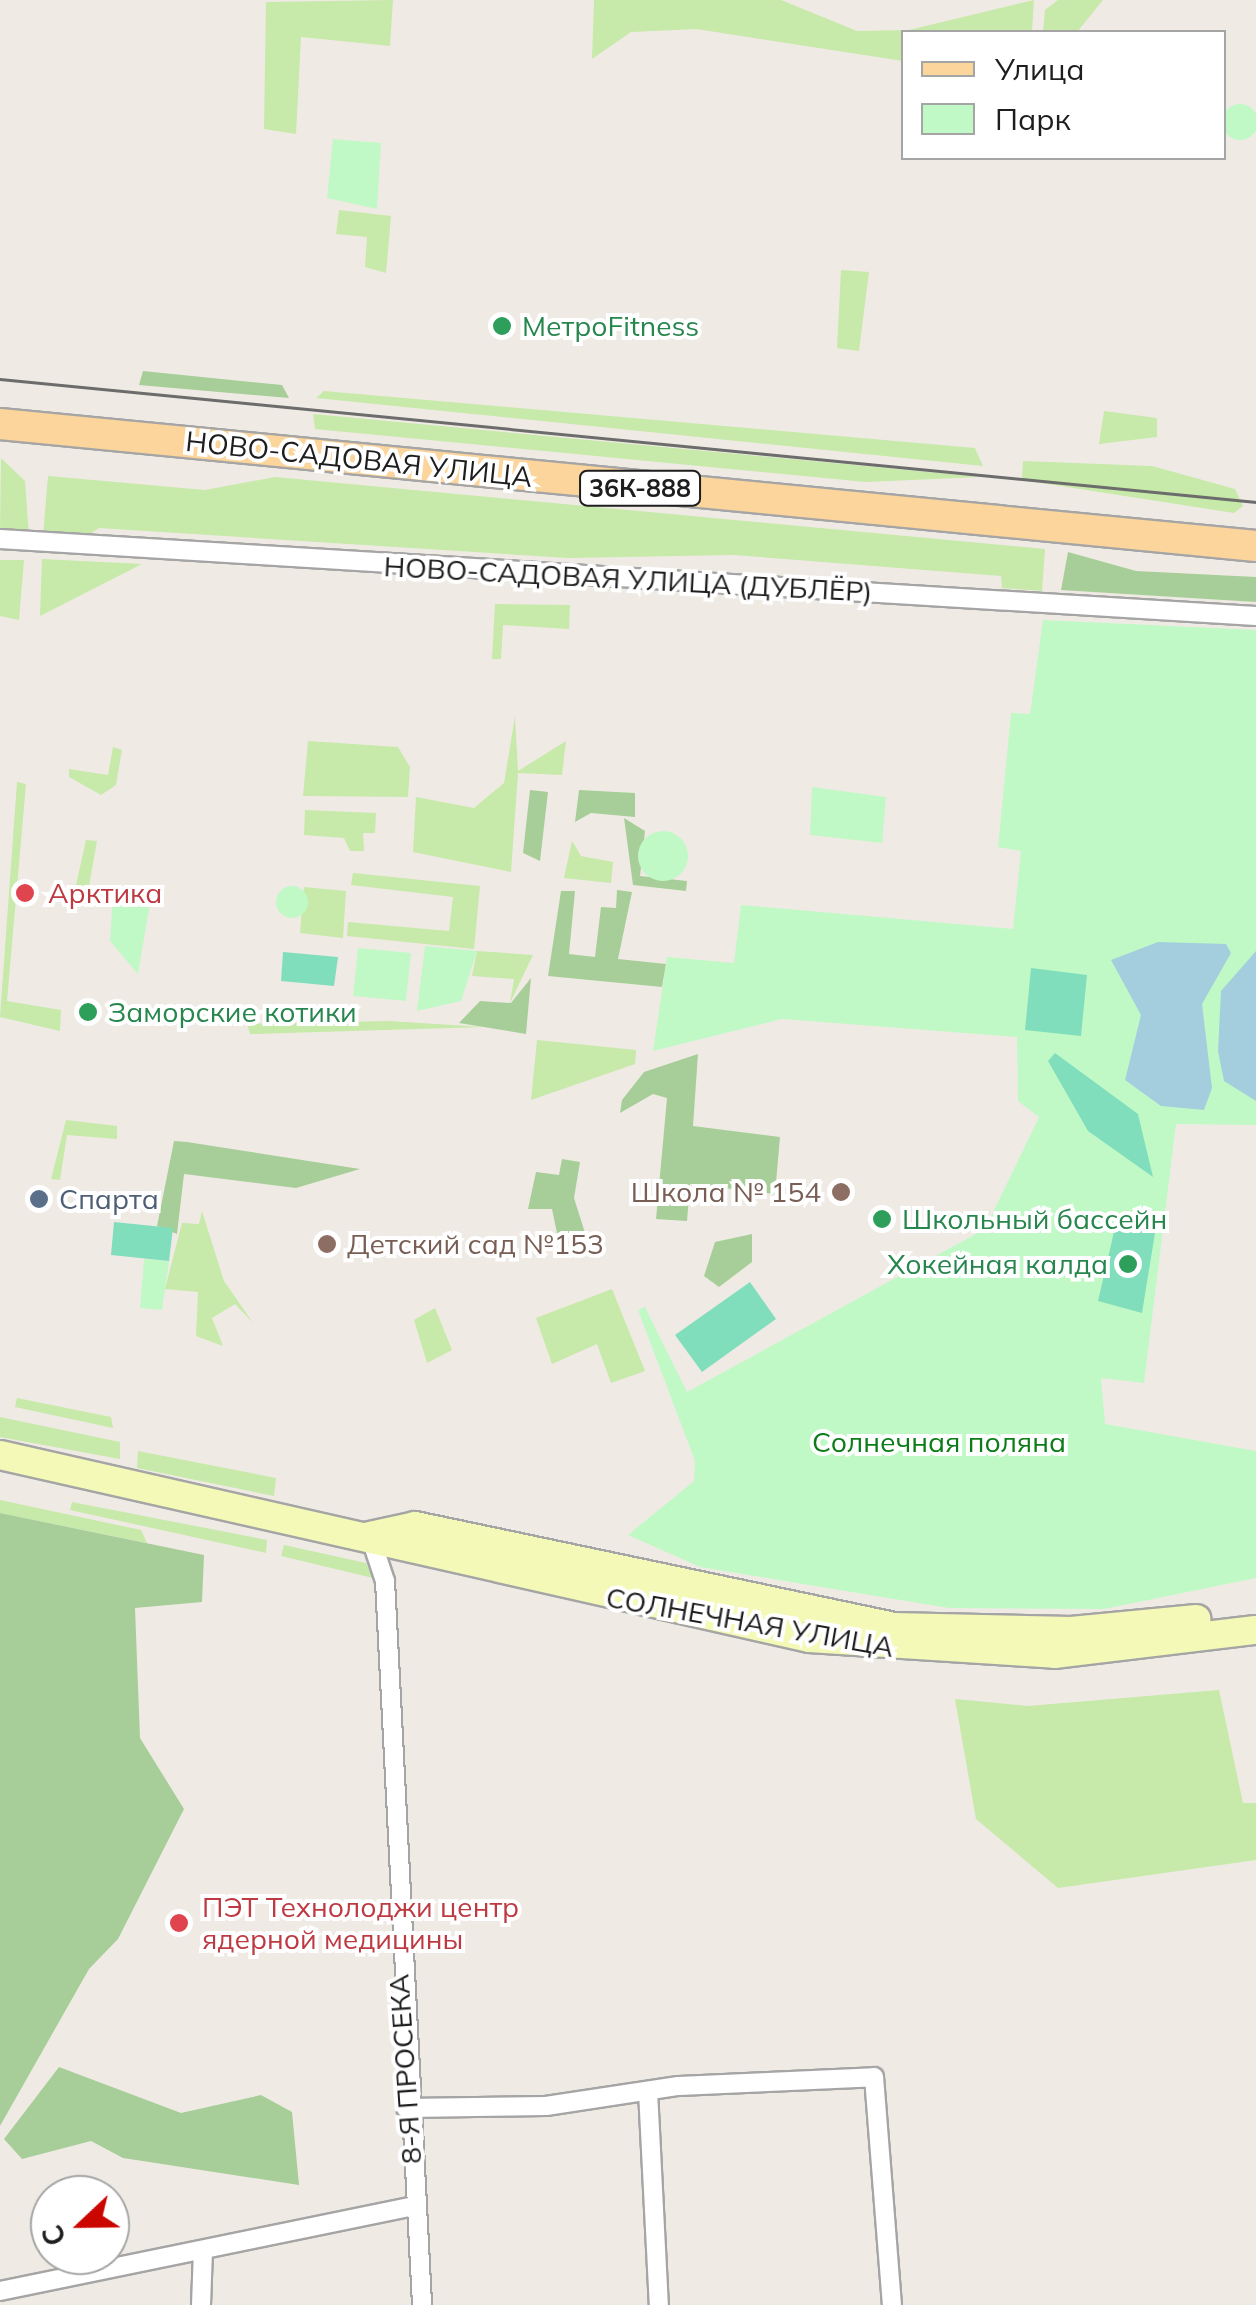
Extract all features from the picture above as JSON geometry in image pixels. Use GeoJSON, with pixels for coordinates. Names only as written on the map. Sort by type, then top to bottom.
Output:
{"type":"FeatureCollection","features":[{"type":"Feature","properties":{"kind":"main road","name":"НОВО-САДОВАЯ УЛИЦА"},"geometry":{"type":"LineString","coordinates":[[0,424],[1256,546]]}},
{"type":"Feature","properties":{"kind":"main road","name":"СОЛНЕЧНАЯ УЛИЦА"},"geometry":{"type":"LineString","coordinates":[[0,1455],[370,1536],[411,1555],[895,1650],[1054,1654],[1256,1630]]}},
{"type":"Feature","properties":{"kind":"main road","name":"СОЛНЕЧНАЯ УЛИЦА"},"geometry":{"type":"LineString","coordinates":[[370,1536],[416,1526],[893,1627],[1071,1631],[1256,1613]]}},
{"type":"Feature","properties":{"kind":"street","name":"НОВО-САДОВАЯ УЛИЦА (ДУБЛЁР)"},"geometry":{"type":"LineString","coordinates":[[0,538],[1256,616]]}},
{"type":"Feature","properties":{"kind":"street","name":"8-Я ПРОСЕКА"},"geometry":{"type":"LineString","coordinates":[[370,1536],[384,1581],[406,2108],[422,2305]]}},
{"type":"Feature","properties":{"kind":"street"},"geometry":{"type":"LineString","coordinates":[[406,2108],[546,2106],[648,2092],[874,2077],[892,2305]]}},
{"type":"Feature","properties":{"kind":"street"},"geometry":{"type":"LineString","coordinates":[[648,2092],[659,2305]]}},
{"type":"Feature","properties":{"kind":"street"},"geometry":{"type":"LineString","coordinates":[[0,2291],[415,2206]]}},
{"type":"Feature","properties":{"kind":"street"},"geometry":{"type":"LineString","coordinates":[[201,2305],[203,2251]]}},
{"type":"Feature","properties":{"kind":"green space"},"geometry":{"type":"Polygon","coordinates":[[[393,0],[390,46],[301,37],[296,134],[264,129],[266,2],[393,0]]]}},
{"type":"Feature","properties":{"kind":"green space"},"geometry":{"type":"Polygon","coordinates":[[[594,0],[781,0],[857,31],[901,30],[901,61],[696,29],[631,32],[592,59],[594,0]]]}},
{"type":"Feature","properties":{"kind":"green space"},"geometry":{"type":"Polygon","coordinates":[[[1034,0],[1032,30],[909,30],[1034,0]]]}},
{"type":"Feature","properties":{"kind":"green space"},"geometry":{"type":"Polygon","coordinates":[[[1058,0],[1103,0],[1079,30],[1043,30],[1045,10],[1058,0]]]}},
{"type":"Feature","properties":{"kind":"green space"},"geometry":{"type":"Polygon","coordinates":[[[1240,104],[1253,109],[1257,129],[1253,135],[1240,140],[1227,135],[1227,109],[1240,104]]]}},
{"type":"Feature","properties":{"kind":"green space"},"geometry":{"type":"Polygon","coordinates":[[[333,139],[381,143],[377,209],[327,198],[333,139]]]}},
{"type":"Feature","properties":{"kind":"green space"},"geometry":{"type":"Polygon","coordinates":[[[339,210],[391,216],[386,273],[365,267],[367,237],[336,234],[339,210]]]}},
{"type":"Feature","properties":{"kind":"green space"},"geometry":{"type":"Polygon","coordinates":[[[841,270],[869,272],[859,351],[837,348],[841,270]]]}},
{"type":"Feature","properties":{"kind":"green space"},"geometry":{"type":"Polygon","coordinates":[[[143,371],[282,385],[289,398],[139,385],[143,371]]]}},
{"type":"Feature","properties":{"kind":"green space"},"geometry":{"type":"Polygon","coordinates":[[[324,391],[975,448],[983,466],[316,398],[324,391]]]}},
{"type":"Feature","properties":{"kind":"green space"},"geometry":{"type":"Polygon","coordinates":[[[1104,411],[1157,418],[1157,437],[1099,444],[1104,411]]]}},
{"type":"Feature","properties":{"kind":"green space"},"geometry":{"type":"Polygon","coordinates":[[[313,414],[981,477],[866,482],[315,429],[313,414]]]}},
{"type":"Feature","properties":{"kind":"green space"},"geometry":{"type":"Polygon","coordinates":[[[1,458],[25,481],[29,536],[0,533],[1,458]]]}},
{"type":"Feature","properties":{"kind":"green space"},"geometry":{"type":"Polygon","coordinates":[[[1023,461],[1152,466],[1235,489],[1243,506],[1234,513],[1022,480],[1023,461]]]}},
{"type":"Feature","properties":{"kind":"green space"},"geometry":{"type":"Polygon","coordinates":[[[48,476],[205,490],[275,477],[1045,549],[1042,591],[1002,588],[1001,576],[734,555],[568,558],[99,528],[82,539],[43,537],[48,476]]]}},
{"type":"Feature","properties":{"kind":"green space"},"geometry":{"type":"Polygon","coordinates":[[[1068,552],[1136,571],[1256,577],[1256,602],[1061,590],[1068,552]]]}},
{"type":"Feature","properties":{"kind":"green space"},"geometry":{"type":"Polygon","coordinates":[[[42,559],[142,564],[40,616],[42,559]]]}},
{"type":"Feature","properties":{"kind":"green space"},"geometry":{"type":"Polygon","coordinates":[[[0,560],[24,560],[19,620],[0,616],[0,560]]]}},
{"type":"Feature","properties":{"kind":"green space"},"geometry":{"type":"Polygon","coordinates":[[[495,604],[570,605],[569,629],[503,625],[501,659],[492,659],[495,604]]]}},
{"type":"Feature","properties":{"kind":"green space","name":"Солнечная поляна"},"geometry":{"type":"Polygon","coordinates":[[[1043,620],[1256,630],[1256,1125],[1176,1124],[1144,1383],[1101,1378],[1105,1424],[1256,1451],[1256,1578],[1104,1609],[949,1608],[700,1567],[628,1535],[694,1481],[695,1461],[638,1310],[645,1307],[687,1392],[985,1229],[1039,1117],[1018,1101],[1017,1037],[782,1019],[653,1051],[667,957],[734,963],[741,905],[1013,929],[1021,851],[998,847],[1011,713],[1030,714],[1043,620]]]}},
{"type":"Feature","properties":{"kind":"green space"},"geometry":{"type":"Polygon","coordinates":[[[515,716],[518,771],[566,741],[562,775],[518,773],[511,872],[413,852],[416,797],[474,808],[504,783],[515,716]]]}},
{"type":"Feature","properties":{"kind":"green space"},"geometry":{"type":"Polygon","coordinates":[[[308,741],[398,747],[410,767],[408,797],[303,796],[308,741]]]}},
{"type":"Feature","properties":{"kind":"green space"},"geometry":{"type":"Polygon","coordinates":[[[113,747],[122,750],[116,785],[101,795],[69,777],[69,769],[108,775],[113,747]]]}},
{"type":"Feature","properties":{"kind":"green space"},"geometry":{"type":"Polygon","coordinates":[[[17,782],[26,784],[7,1001],[61,1010],[60,1031],[0,1017],[17,782]]]}},
{"type":"Feature","properties":{"kind":"green space"},"geometry":{"type":"Polygon","coordinates":[[[812,787],[886,797],[882,843],[810,835],[812,787]]]}},
{"type":"Feature","properties":{"kind":"green space"},"geometry":{"type":"Polygon","coordinates":[[[530,790],[548,792],[540,861],[523,853],[530,790]]]}},
{"type":"Feature","properties":{"kind":"green space"},"geometry":{"type":"Polygon","coordinates":[[[579,790],[635,793],[635,817],[591,813],[575,822],[579,790]]]}},
{"type":"Feature","properties":{"kind":"green space"},"geometry":{"type":"Polygon","coordinates":[[[305,810],[376,813],[375,833],[363,833],[364,851],[350,851],[344,838],[304,835],[305,810]]]}},
{"type":"Feature","properties":{"kind":"green space"},"geometry":{"type":"Polygon","coordinates":[[[624,818],[645,831],[640,876],[687,881],[686,891],[633,885],[624,818]]]}},
{"type":"Feature","properties":{"kind":"green space"},"geometry":{"type":"Polygon","coordinates":[[[663,831],[680,839],[688,856],[680,873],[663,881],[646,873],[638,856],[646,839],[663,831]]]}},
{"type":"Feature","properties":{"kind":"green space"},"geometry":{"type":"Polygon","coordinates":[[[86,840],[97,841],[89,886],[76,885],[86,840]]]}},
{"type":"Feature","properties":{"kind":"green space"},"geometry":{"type":"Polygon","coordinates":[[[572,841],[581,856],[613,862],[611,883],[564,878],[572,841]]]}},
{"type":"Feature","properties":{"kind":"green space"},"geometry":{"type":"Polygon","coordinates":[[[353,873],[480,886],[474,949],[347,936],[348,922],[449,931],[453,897],[351,885],[353,873]]]}},
{"type":"Feature","properties":{"kind":"green space"},"geometry":{"type":"Polygon","coordinates":[[[292,886],[303,891],[308,902],[303,913],[292,918],[281,913],[276,902],[281,891],[292,886]]]}},
{"type":"Feature","properties":{"kind":"green space"},"geometry":{"type":"Polygon","coordinates":[[[304,887],[346,891],[343,938],[300,933],[304,887]]]}},
{"type":"Feature","properties":{"kind":"green space"},"geometry":{"type":"Polygon","coordinates":[[[617,890],[632,892],[618,959],[666,964],[662,987],[548,976],[561,891],[575,891],[569,954],[595,957],[601,907],[616,908],[617,890]]]}},
{"type":"Feature","properties":{"kind":"green space"},"geometry":{"type":"Polygon","coordinates":[[[113,892],[151,897],[138,974],[110,941],[113,892]]]}},
{"type":"Feature","properties":{"kind":"green space"},"geometry":{"type":"Polygon","coordinates":[[[425,946],[477,951],[461,1001],[417,1011],[425,946]]]}},
{"type":"Feature","properties":{"kind":"green space"},"geometry":{"type":"Polygon","coordinates":[[[358,948],[411,953],[406,1001],[353,996],[358,948]]]}},
{"type":"Feature","properties":{"kind":"green space"},"geometry":{"type":"Polygon","coordinates":[[[477,951],[533,955],[510,1003],[514,979],[472,976],[477,951]]]}},
{"type":"Feature","properties":{"kind":"green space"},"geometry":{"type":"Polygon","coordinates":[[[283,952],[338,957],[334,986],[281,981],[283,952]]]}},
{"type":"Feature","properties":{"kind":"green space"},"geometry":{"type":"Polygon","coordinates":[[[1031,968],[1087,975],[1081,1036],[1025,1030],[1031,968]]]}},
{"type":"Feature","properties":{"kind":"green space"},"geometry":{"type":"Polygon","coordinates":[[[531,978],[526,1034],[459,1023],[480,1001],[511,1003],[531,978]]]}},
{"type":"Feature","properties":{"kind":"green space"},"geometry":{"type":"Polygon","coordinates":[[[389,1021],[483,1027],[250,1034],[247,1024],[389,1021]]]}},
{"type":"Feature","properties":{"kind":"green space"},"geometry":{"type":"Polygon","coordinates":[[[537,1040],[636,1050],[635,1064],[531,1100],[537,1040]]]}},
{"type":"Feature","properties":{"kind":"green space"},"geometry":{"type":"Polygon","coordinates":[[[1055,1053],[1138,1114],[1153,1177],[1088,1131],[1048,1061],[1055,1053]]]}},
{"type":"Feature","properties":{"kind":"green space"},"geometry":{"type":"Polygon","coordinates":[[[698,1054],[693,1126],[780,1137],[775,1194],[690,1184],[687,1221],[656,1219],[667,1098],[653,1094],[620,1113],[622,1100],[644,1072],[698,1054]]]}},
{"type":"Feature","properties":{"kind":"green space"},"geometry":{"type":"Polygon","coordinates":[[[66,1120],[117,1126],[117,1139],[67,1135],[60,1180],[51,1179],[66,1120]]]}},
{"type":"Feature","properties":{"kind":"green space"},"geometry":{"type":"Polygon","coordinates":[[[174,1141],[360,1169],[296,1188],[184,1174],[177,1234],[157,1226],[174,1141]]]}},
{"type":"Feature","properties":{"kind":"green space"},"geometry":{"type":"Polygon","coordinates":[[[562,1159],[580,1162],[574,1198],[585,1233],[557,1233],[552,1209],[528,1209],[536,1172],[559,1175],[562,1159]]]}},
{"type":"Feature","properties":{"kind":"green space"},"geometry":{"type":"Polygon","coordinates":[[[202,1211],[224,1281],[253,1323],[235,1304],[212,1318],[223,1346],[196,1336],[198,1292],[165,1289],[182,1223],[199,1224],[202,1211]]]}},
{"type":"Feature","properties":{"kind":"green space","name":"Хокейная калда"},"geometry":{"type":"Polygon","coordinates":[[[1117,1219],[1156,1227],[1142,1313],[1098,1301],[1117,1219]]]}},
{"type":"Feature","properties":{"kind":"green space"},"geometry":{"type":"Polygon","coordinates":[[[114,1222],[173,1228],[169,1261],[111,1255],[114,1222]]]}},
{"type":"Feature","properties":{"kind":"green space"},"geometry":{"type":"Polygon","coordinates":[[[752,1234],[752,1262],[719,1287],[704,1276],[715,1242],[752,1234]]]}},
{"type":"Feature","properties":{"kind":"green space"},"geometry":{"type":"Polygon","coordinates":[[[144,1259],[169,1261],[162,1310],[140,1308],[144,1259]]]}},
{"type":"Feature","properties":{"kind":"green space"},"geometry":{"type":"Polygon","coordinates":[[[750,1282],[776,1319],[702,1372],[675,1335],[750,1282]]]}},
{"type":"Feature","properties":{"kind":"green space"},"geometry":{"type":"Polygon","coordinates":[[[612,1289],[645,1371],[611,1383],[597,1344],[552,1364],[536,1318],[612,1289]]]}},
{"type":"Feature","properties":{"kind":"green space"},"geometry":{"type":"Polygon","coordinates":[[[435,1308],[452,1350],[427,1363],[414,1320],[435,1308]]]}},
{"type":"Feature","properties":{"kind":"green space"},"geometry":{"type":"Polygon","coordinates":[[[17,1398],[111,1417],[113,1428],[15,1407],[17,1398]]]}},
{"type":"Feature","properties":{"kind":"green space"},"geometry":{"type":"Polygon","coordinates":[[[0,1417],[120,1442],[120,1459],[0,1437],[0,1417]]]}},
{"type":"Feature","properties":{"kind":"green space"},"geometry":{"type":"Polygon","coordinates":[[[138,1451],[276,1478],[274,1496],[137,1468],[138,1451]]]}},
{"type":"Feature","properties":{"kind":"green space"},"geometry":{"type":"Polygon","coordinates":[[[0,1500],[141,1530],[147,1543],[0,1513],[0,1500]]]}},
{"type":"Feature","properties":{"kind":"green space"},"geometry":{"type":"Polygon","coordinates":[[[72,1502],[267,1540],[266,1553],[70,1510],[72,1502]]]}},
{"type":"Feature","properties":{"kind":"green space"},"geometry":{"type":"Polygon","coordinates":[[[0,1513],[204,1555],[202,1602],[135,1608],[140,1738],[184,1809],[118,1939],[89,1969],[0,2126],[0,1513]]]}},
{"type":"Feature","properties":{"kind":"green space"},"geometry":{"type":"Polygon","coordinates":[[[284,1545],[366,1563],[373,1578],[281,1556],[284,1545]]]}},
{"type":"Feature","properties":{"kind":"green space"},"geometry":{"type":"Polygon","coordinates":[[[1219,1690],[1243,1803],[1256,1803],[1256,1860],[1058,1888],[976,1819],[955,1699],[1028,1706],[1219,1690]]]}},
{"type":"Feature","properties":{"kind":"green space"},"geometry":{"type":"Polygon","coordinates":[[[59,2067],[181,2113],[261,2095],[292,2112],[299,2185],[123,2158],[91,2141],[22,2159],[4,2139],[59,2067]]]}},
{"type":"Feature","properties":{"kind":"water"},"geometry":{"type":"Polygon","coordinates":[[[1158,942],[1226,944],[1231,953],[1202,1004],[1212,1088],[1204,1110],[1161,1106],[1125,1080],[1141,1015],[1111,960],[1158,942]]]}},
{"type":"Feature","properties":{"kind":"water"},"geometry":{"type":"Polygon","coordinates":[[[1256,951],[1256,1101],[1224,1081],[1218,1051],[1221,991],[1256,951]]]}},
{"type":"Feature","properties":{"kind":"tram line"},"geometry":{"type":"LineString","coordinates":[[0,379],[1256,502]]}},
{"type":"Feature","properties":{"kind":"place","name":"МетроFitness"},"geometry":{"type":"Point","coordinates":[502,326]}},
{"type":"Feature","properties":{"kind":"place","name":"Арктика"},"geometry":{"type":"Point","coordinates":[25,893]}},
{"type":"Feature","properties":{"kind":"place","name":"Заморские котики"},"geometry":{"type":"Point","coordinates":[88,1012]}},
{"type":"Feature","properties":{"kind":"place","name":"Школа № 154"},"geometry":{"type":"Point","coordinates":[841,1192]}},
{"type":"Feature","properties":{"kind":"place","name":"Спарта"},"geometry":{"type":"Point","coordinates":[39,1199]}},
{"type":"Feature","properties":{"kind":"place","name":"Школьный бассейн"},"geometry":{"type":"Point","coordinates":[882,1219]}},
{"type":"Feature","properties":{"kind":"place","name":"Детский сад №153"},"geometry":{"type":"Point","coordinates":[327,1244]}},
{"type":"Feature","properties":{"kind":"place","name":"Хокейная калда"},"geometry":{"type":"Point","coordinates":[1128,1264]}},
{"type":"Feature","properties":{"kind":"place","name":"ПЭТ Технолоджи центр ядерной медицины"},"geometry":{"type":"Point","coordinates":[179,1923]}}]}
